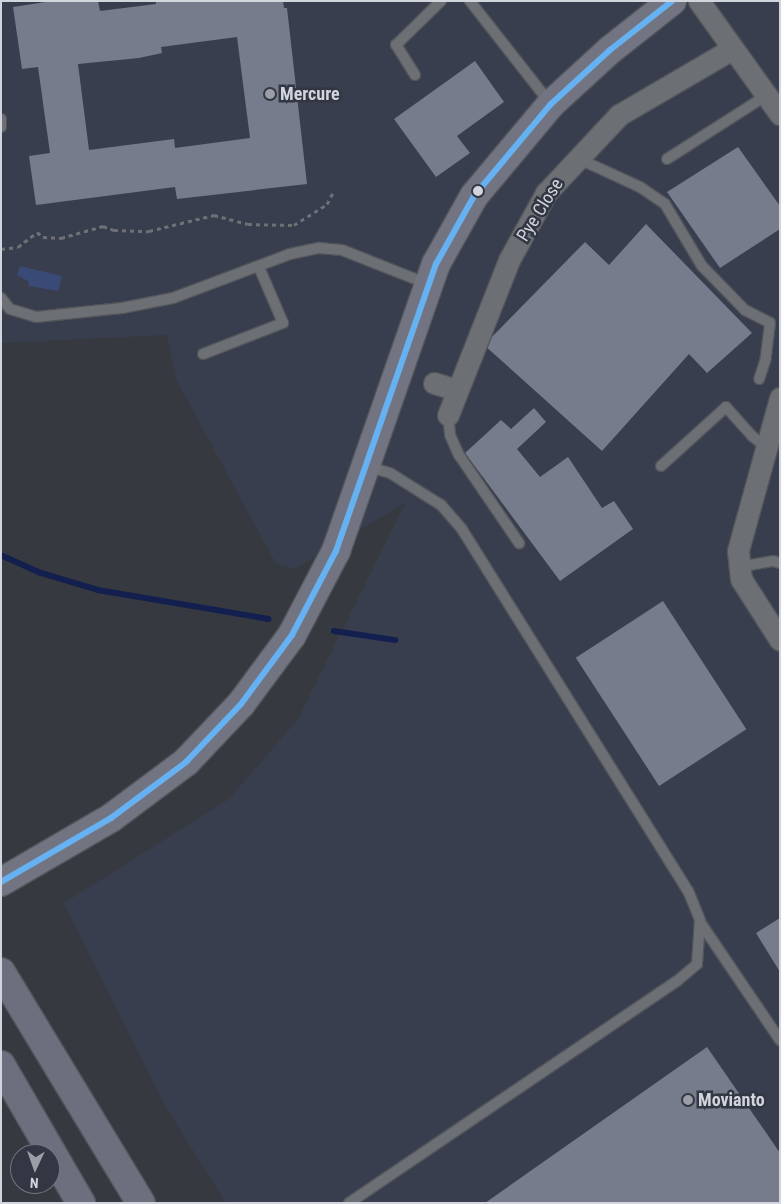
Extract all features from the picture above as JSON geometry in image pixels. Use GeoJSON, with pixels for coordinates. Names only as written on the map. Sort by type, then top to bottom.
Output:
{"type":"FeatureCollection","features":[{"type":"Feature","properties":{"kind":"highway"},"geometry":{"type":"LineString","coordinates":[[1,972],[141,1203]]}},
{"type":"Feature","properties":{"kind":"highway"},"geometry":{"type":"LineString","coordinates":[[1,1065],[81,1203]]}},
{"type":"Feature","properties":{"kind":"main road"},"geometry":{"type":"LineString","coordinates":[[1,882],[111,818],[186,762],[242,704],[292,635],[336,551],[429,284],[453,230],[474,196],[551,104],[610,50],[672,1]]}},
{"type":"Feature","properties":{"kind":"street"},"geometry":{"type":"LineString","coordinates":[[700,1],[732,49],[780,114]]}},
{"type":"Feature","properties":{"kind":"street","name":"Pye Close"},"geometry":{"type":"LineString","coordinates":[[448,415],[508,260],[546,192],[576,157],[619,115],[732,49]]}},
{"type":"Feature","properties":{"kind":"street"},"geometry":{"type":"LineString","coordinates":[[434,383],[457,390]]}},
{"type":"Feature","properties":{"kind":"street"},"geometry":{"type":"LineString","coordinates":[[780,398],[738,551],[740,579],[780,640]]}},
{"type":"Feature","properties":{"kind":"lane"},"geometry":{"type":"LineString","coordinates":[[415,75],[396,45],[442,1]]}},
{"type":"Feature","properties":{"kind":"lane"},"geometry":{"type":"LineString","coordinates":[[470,1],[551,104]]}},
{"type":"Feature","properties":{"kind":"lane"},"geometry":{"type":"LineString","coordinates":[[666,159],[767,95]]}},
{"type":"Feature","properties":{"kind":"lane"},"geometry":{"type":"LineString","coordinates":[[1,119],[1,128]]}},
{"type":"Feature","properties":{"kind":"lane"},"geometry":{"type":"LineString","coordinates":[[576,157],[640,187],[665,204],[702,266],[745,310],[770,323],[766,358],[759,379]]}},
{"type":"Feature","properties":{"kind":"lane"},"geometry":{"type":"LineString","coordinates":[[1,298],[10,309],[36,317],[71,316],[173,298],[290,254],[319,248],[342,250],[429,284]]}},
{"type":"Feature","properties":{"kind":"lane"},"geometry":{"type":"LineString","coordinates":[[202,354],[283,323],[259,267]]}},
{"type":"Feature","properties":{"kind":"lane"},"geometry":{"type":"LineString","coordinates":[[661,466],[726,407],[752,436],[766,447]]}},
{"type":"Feature","properties":{"kind":"lane"},"geometry":{"type":"LineString","coordinates":[[448,415],[450,435],[459,455],[519,543]]}},
{"type":"Feature","properties":{"kind":"lane"},"geometry":{"type":"LineString","coordinates":[[366,466],[390,473],[441,505],[462,529],[688,891],[700,922],[780,1040]]}},
{"type":"Feature","properties":{"kind":"lane"},"geometry":{"type":"LineString","coordinates":[[739,567],[780,563]]}},
{"type":"Feature","properties":{"kind":"lane"},"geometry":{"type":"LineString","coordinates":[[350,1203],[677,981],[697,964],[700,922]]}},
{"type":"Feature","properties":{"kind":"path"},"geometry":{"type":"LineString","coordinates":[[1,249],[18,247],[37,232],[43,237],[61,238],[103,226],[114,230],[149,231],[214,215],[248,224],[294,225],[328,204],[334,191]]}},
{"type":"Feature","properties":{"kind":"shaded area"},"geometry":{"type":"Polygon","coordinates":[[[1,1],[780,1],[780,1203],[226,1203],[166,1107],[64,903],[229,799],[298,719],[406,502],[295,569],[276,564],[176,379],[167,335],[1,343],[1,1]]]}},
{"type":"Feature","properties":{"kind":"shaded area"},"geometry":{"type":"Polygon","coordinates":[[[20,266],[62,276],[58,291],[29,286],[28,281],[17,275],[20,266]]]}},
{"type":"Feature","properties":{"kind":"building","name":"Mercure"},"geometry":{"type":"Polygon","coordinates":[[[52,1],[98,1],[100,11],[156,4],[156,1],[283,1],[284,8],[287,8],[307,184],[177,199],[175,187],[36,205],[29,156],[50,153],[38,67],[22,69],[13,7],[52,1]],[[237,37],[161,47],[162,53],[139,58],[78,64],[89,150],[174,139],[175,148],[250,138],[237,37]]]}},
{"type":"Feature","properties":{"kind":"building"},"geometry":{"type":"Polygon","coordinates":[[[475,61],[504,102],[457,136],[470,153],[436,177],[394,119],[475,61]]]}},
{"type":"Feature","properties":{"kind":"building"},"geometry":{"type":"Polygon","coordinates":[[[738,147],[780,206],[780,229],[720,268],[667,192],[738,147]]]}},
{"type":"Feature","properties":{"kind":"building"},"geometry":{"type":"Polygon","coordinates":[[[646,224],[752,333],[707,373],[689,354],[602,451],[484,345],[585,242],[609,265],[646,224]]]}},
{"type":"Feature","properties":{"kind":"building"},"geometry":{"type":"Polygon","coordinates":[[[534,408],[546,422],[517,449],[540,477],[568,457],[602,508],[614,501],[633,529],[560,581],[465,453],[501,420],[511,429],[534,408]]]}},
{"type":"Feature","properties":{"kind":"building"},"geometry":{"type":"Polygon","coordinates":[[[663,601],[746,729],[659,786],[576,658],[663,601]]]}},
{"type":"Feature","properties":{"kind":"building"},"geometry":{"type":"Polygon","coordinates":[[[780,918],[780,972],[756,933],[780,918]]]}},
{"type":"Feature","properties":{"kind":"building","name":"Movianto"},"geometry":{"type":"Polygon","coordinates":[[[707,1047],[780,1153],[780,1203],[485,1203],[707,1047]]]}},
{"type":"Feature","properties":{"kind":"waterway"},"geometry":{"type":"LineString","coordinates":[[1,555],[41,573],[98,590],[269,619]]}},
{"type":"Feature","properties":{"kind":"waterway"},"geometry":{"type":"LineString","coordinates":[[334,631],[395,640]]}},
{"type":"Feature","properties":{"kind":"transit line"},"geometry":{"type":"LineString","coordinates":[[1,882],[111,818],[186,762],[241,704],[292,635],[336,551],[436,264],[474,196],[551,104],[610,50],[672,1]]}},
{"type":"Feature","properties":{"kind":"place","name":"Mercure"},"geometry":{"type":"Point","coordinates":[270,94]}},
{"type":"Feature","properties":{"kind":"place","name":"Movianto"},"geometry":{"type":"Point","coordinates":[688,1100]}}]}
